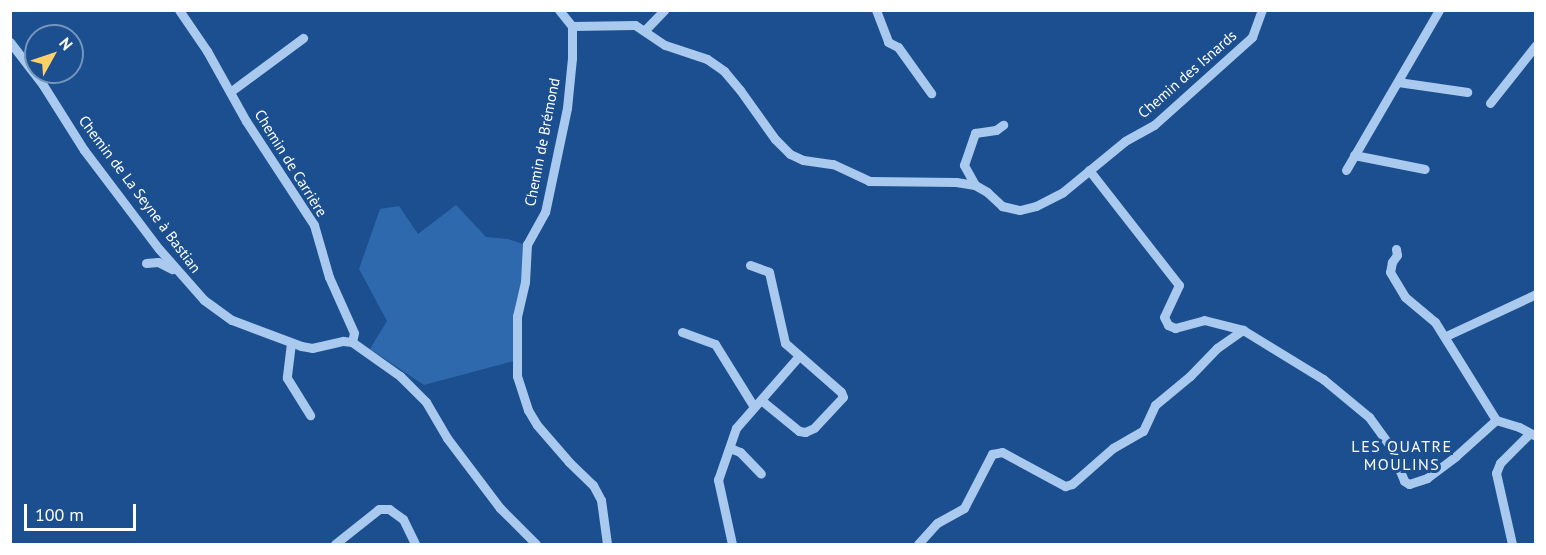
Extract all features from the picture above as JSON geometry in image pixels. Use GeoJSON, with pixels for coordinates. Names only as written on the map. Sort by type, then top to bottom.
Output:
{"type":"FeatureCollection","features":[{"type":"Feature","properties":{"kind":"street","name":"Chemin de Carrière"},"geometry":{"type":"LineString","coordinates":[[179,10],[207,51],[230,92],[314,225],[329,277],[354,333],[352,342]]}},
{"type":"Feature","properties":{"kind":"street"},"geometry":{"type":"LineString","coordinates":[[559,10],[572,26],[627,24],[645,30],[658,42],[707,59],[724,71],[752,104],[775,139],[790,154],[803,160],[833,164],[869,181],[956,182],[975,185]]}},
{"type":"Feature","properties":{"kind":"street"},"geometry":{"type":"LineString","coordinates":[[645,30],[664,10]]}},
{"type":"Feature","properties":{"kind":"street"},"geometry":{"type":"LineString","coordinates":[[876,10],[888,42],[898,47],[931,93]]}},
{"type":"Feature","properties":{"kind":"street","name":"Chemin des Isnards"},"geometry":{"type":"LineString","coordinates":[[975,185],[1002,206],[1020,210],[1052,199],[1125,141],[1154,125],[1250,40],[1255,33],[1262,10]]}},
{"type":"Feature","properties":{"kind":"street"},"geometry":{"type":"LineString","coordinates":[[1346,170],[1439,10]]}},
{"type":"Feature","properties":{"kind":"street","name":"Chemin de Brémond"},"geometry":{"type":"LineString","coordinates":[[572,26],[572,58],[565,117],[545,212],[527,244],[525,282],[517,316],[517,376],[528,410],[537,425],[569,462],[594,485],[601,500],[607,542]]}},
{"type":"Feature","properties":{"kind":"street"},"geometry":{"type":"LineString","coordinates":[[230,92],[303,38]]}},
{"type":"Feature","properties":{"kind":"street","name":"Chemin de La Seyne à Bastian"},"geometry":{"type":"LineString","coordinates":[[10,42],[43,85],[84,150],[159,249],[204,300],[231,320],[291,343],[312,348],[343,341],[352,342]]}},
{"type":"Feature","properties":{"kind":"street"},"geometry":{"type":"LineString","coordinates":[[1490,103],[1536,45]]}},
{"type":"Feature","properties":{"kind":"street"},"geometry":{"type":"LineString","coordinates":[[1398,82],[1467,92]]}},
{"type":"Feature","properties":{"kind":"street"},"geometry":{"type":"LineString","coordinates":[[975,185],[964,165],[975,133],[996,130],[1003,125]]}},
{"type":"Feature","properties":{"kind":"street"},"geometry":{"type":"LineString","coordinates":[[1354,155],[1425,169]]}},
{"type":"Feature","properties":{"kind":"street"},"geometry":{"type":"LineString","coordinates":[[1089,170],[1179,285],[1164,317],[1168,325],[1175,328],[1204,320],[1243,330],[1323,379],[1369,417],[1389,445],[1404,481],[1409,484],[1427,478],[1456,456],[1496,420]]}},
{"type":"Feature","properties":{"kind":"street"},"geometry":{"type":"LineString","coordinates":[[159,249],[146,263],[163,264],[179,274]]}},
{"type":"Feature","properties":{"kind":"street"},"geometry":{"type":"LineString","coordinates":[[1395,249],[1397,255],[1390,266],[1390,272],[1405,297],[1435,322],[1446,336],[1460,365],[1496,420],[1519,427],[1532,435],[1500,463],[1496,473],[1512,544]]}},
{"type":"Feature","properties":{"kind":"street"},"geometry":{"type":"LineString","coordinates":[[682,332],[715,344],[757,403],[799,431],[806,432],[814,428],[841,401],[843,398],[841,392],[785,344],[769,272],[750,265]]}},
{"type":"Feature","properties":{"kind":"street"},"geometry":{"type":"LineString","coordinates":[[1446,336],[1536,294]]}},
{"type":"Feature","properties":{"kind":"street"},"geometry":{"type":"LineString","coordinates":[[918,544],[938,523],[964,508],[992,454],[1002,452],[1065,486],[1072,484],[1113,448],[1143,431],[1155,405],[1190,376],[1217,348],[1243,330]]}},
{"type":"Feature","properties":{"kind":"street"},"geometry":{"type":"LineString","coordinates":[[352,342],[417,392],[447,438],[500,508],[536,544]]}},
{"type":"Feature","properties":{"kind":"street"},"geometry":{"type":"LineString","coordinates":[[291,343],[287,378],[310,415]]}},
{"type":"Feature","properties":{"kind":"street"},"geometry":{"type":"LineString","coordinates":[[732,544],[718,480],[736,428],[798,356]]}},
{"type":"Feature","properties":{"kind":"street"},"geometry":{"type":"LineString","coordinates":[[730,448],[740,452],[761,474]]}},
{"type":"Feature","properties":{"kind":"street"},"geometry":{"type":"LineString","coordinates":[[337,544],[379,509],[389,509],[403,519],[415,544]]}},
{"type":"Feature","properties":{"kind":"shaded area"},"geometry":{"type":"Polygon","coordinates":[[[456,205],[486,237],[508,239],[526,245],[514,361],[424,385],[370,349],[387,321],[359,269],[380,209],[399,206],[418,234],[456,205]]]}},
{"type":"Feature","properties":{"kind":"district","name":"LES QUATRE MOULINS"},"geometry":{"type":"Point","coordinates":[1402,455]}}]}
